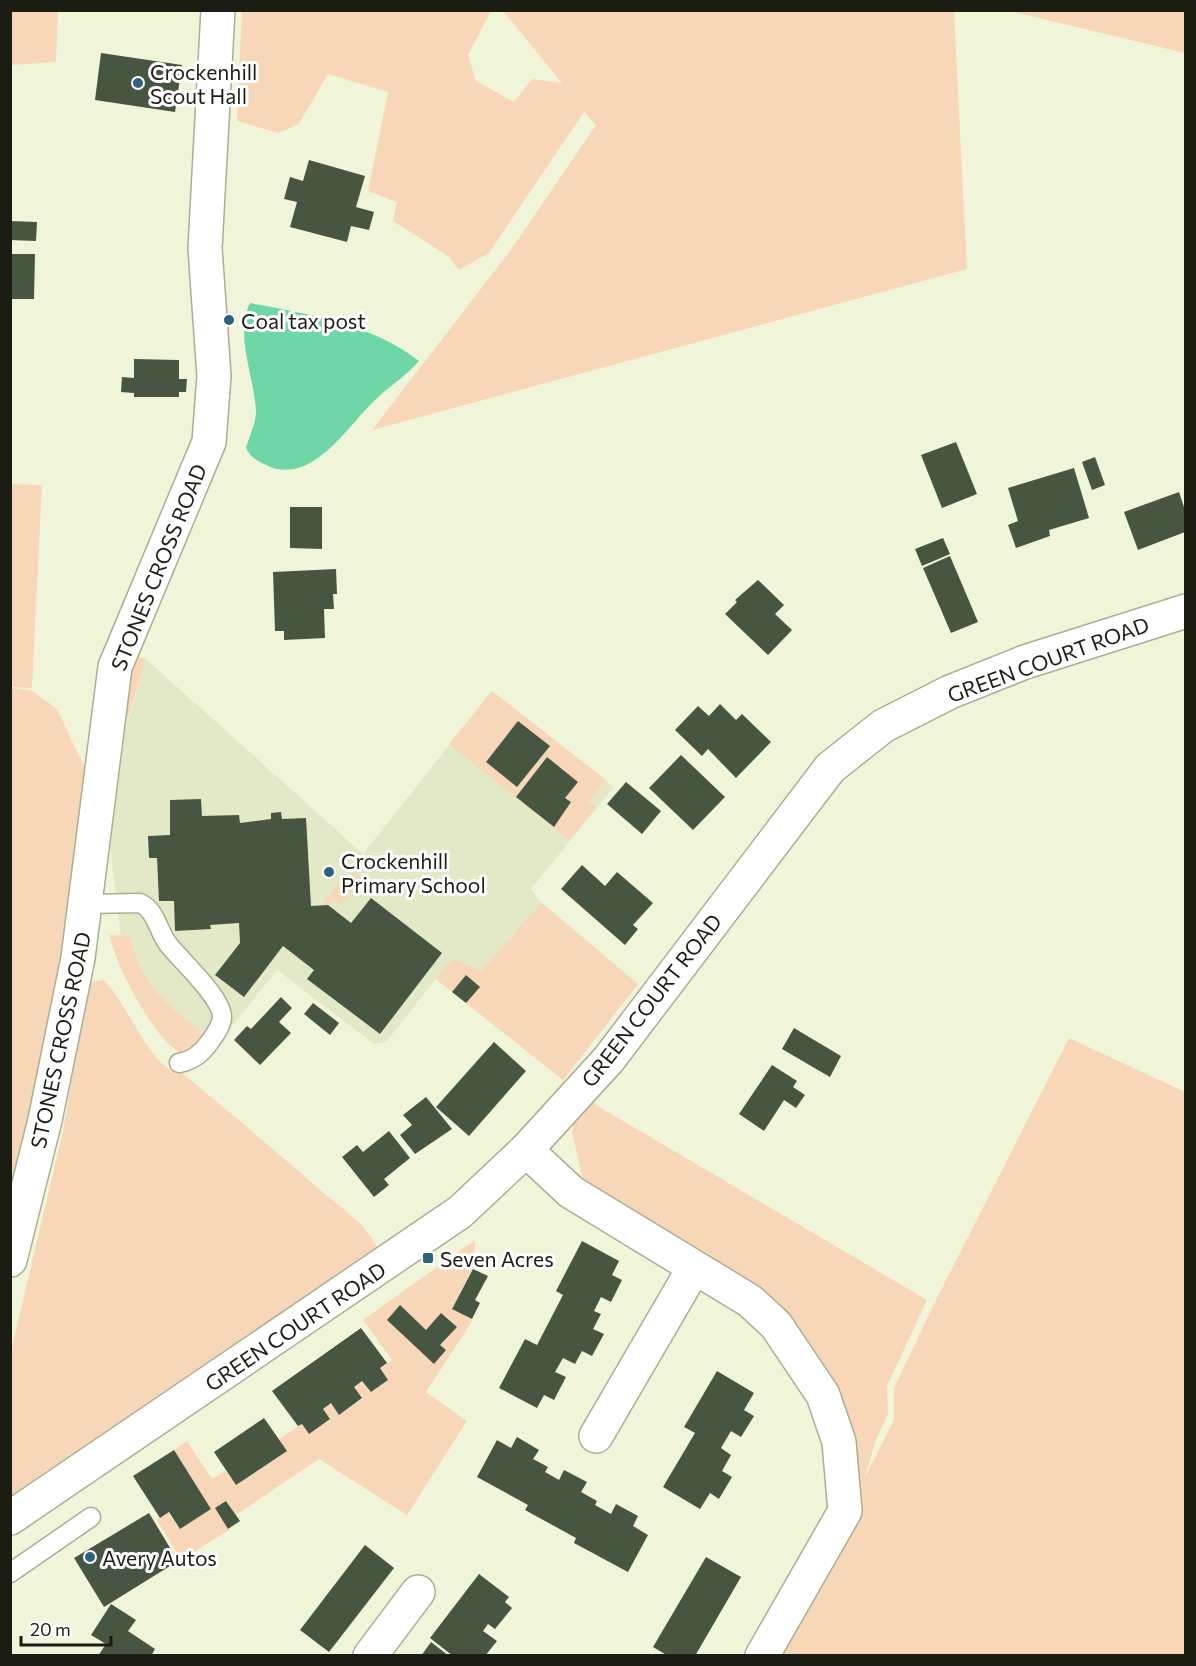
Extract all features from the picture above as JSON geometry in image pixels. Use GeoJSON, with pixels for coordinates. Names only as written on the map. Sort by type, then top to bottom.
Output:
{"type":"FeatureCollection","features":[{"type":"Feature","properties":{"kind":"street","name":"STONES CROSS ROAD"},"geometry":{"type":"LineString","coordinates":[[10,1260],[45,1120],[87,904],[98,784],[115,667],[209,442],[214,376],[205,248],[218,10]]}},
{"type":"Feature","properties":{"kind":"street","name":"GREEN COURT ROAD"},"geometry":{"type":"LineString","coordinates":[[10,1518],[460,1212],[526,1150],[616,1052],[830,768],[883,726],[950,692],[1025,662],[1185,611]]}},
{"type":"Feature","properties":{"kind":"street"},"geometry":{"type":"LineString","coordinates":[[526,1150],[571,1192],[750,1301],[776,1325],[823,1395],[839,1442],[845,1511],[762,1656]]}},
{"type":"Feature","properties":{"kind":"street"},"geometry":{"type":"LineString","coordinates":[[596,1436],[694,1268]]}},
{"type":"Feature","properties":{"kind":"street"},"geometry":{"type":"LineString","coordinates":[[369,1656],[418,1592]]}},
{"type":"Feature","properties":{"kind":"lane"},"geometry":{"type":"LineString","coordinates":[[87,904],[140,903],[147,906],[167,943],[218,1003],[222,1015],[219,1027],[207,1046],[195,1058],[179,1064]]}},
{"type":"Feature","properties":{"kind":"lane"},"geometry":{"type":"LineString","coordinates":[[10,1573],[91,1517]]}},
{"type":"Feature","properties":{"kind":"shaded area"},"geometry":{"type":"Polygon","coordinates":[[[11,10],[58,11],[56,62],[11,65],[11,10]]]}},
{"type":"Feature","properties":{"kind":"shaded area"},"geometry":{"type":"Polygon","coordinates":[[[242,11],[491,11],[468,55],[476,81],[514,102],[532,79],[562,83],[503,11],[954,11],[967,269],[372,430],[510,251],[596,125],[584,112],[489,253],[459,270],[448,256],[393,221],[397,202],[368,191],[388,92],[328,74],[299,124],[278,133],[237,121],[242,11]]]}},
{"type":"Feature","properties":{"kind":"shaded area"},"geometry":{"type":"Polygon","coordinates":[[[1010,11],[1185,11],[1185,53],[1010,11]]]}},
{"type":"Feature","properties":{"kind":"shaded area"},"geometry":{"type":"Polygon","coordinates":[[[250,303],[316,316],[360,329],[401,348],[419,361],[374,401],[339,439],[313,462],[298,468],[282,470],[266,465],[254,458],[246,448],[256,412],[244,329],[250,303]]]}},
{"type":"Feature","properties":{"kind":"shaded area"},"geometry":{"type":"Polygon","coordinates":[[[10,484],[42,485],[32,688],[11,687],[10,484]]]}},
{"type":"Feature","properties":{"kind":"shaded area"},"geometry":{"type":"Polygon","coordinates":[[[131,655],[146,659],[123,733],[131,655]]]}},
{"type":"Feature","properties":{"kind":"shaded area","name":"Crockenhill Primary School"},"geometry":{"type":"Polygon","coordinates":[[[146,659],[363,854],[492,691],[614,787],[531,889],[539,900],[638,984],[563,1080],[436,979],[386,1042],[374,1044],[277,970],[213,1050],[168,1017],[122,946],[110,847],[125,731],[146,659]]]}},
{"type":"Feature","properties":{"kind":"shaded area"},"geometry":{"type":"Polygon","coordinates":[[[11,688],[31,690],[57,709],[87,773],[72,958],[11,1249],[11,688]]]}},
{"type":"Feature","properties":{"kind":"shaded area"},"geometry":{"type":"Polygon","coordinates":[[[492,691],[606,780],[589,801],[596,808],[569,840],[449,744],[492,691]],[[518,721],[486,762],[517,787],[550,746],[518,721]],[[547,758],[516,797],[554,827],[571,802],[565,798],[578,782],[547,758]]]}},
{"type":"Feature","properties":{"kind":"shaded area"},"geometry":{"type":"Polygon","coordinates":[[[356,873],[362,878],[341,905],[333,899],[328,905],[321,905],[346,874],[356,873]]]}},
{"type":"Feature","properties":{"kind":"shaded area"},"geometry":{"type":"Polygon","coordinates":[[[541,903],[638,984],[563,1080],[466,1003],[479,987],[466,975],[452,992],[436,979],[452,959],[482,971],[541,903]]]}},
{"type":"Feature","properties":{"kind":"shaded area"},"geometry":{"type":"Polygon","coordinates":[[[110,935],[129,936],[140,967],[147,979],[164,1000],[200,1030],[202,1041],[184,1054],[162,1037],[138,1002],[119,963],[110,935]]]}},
{"type":"Feature","properties":{"kind":"shaded area"},"geometry":{"type":"Polygon","coordinates":[[[103,980],[160,1061],[171,1070],[182,1073],[343,1208],[366,1230],[377,1247],[13,1494],[11,1492],[11,1351],[63,1131],[87,988],[91,982],[103,980]]]}},
{"type":"Feature","properties":{"kind":"shaded area"},"geometry":{"type":"Polygon","coordinates":[[[1069,1038],[1185,1092],[1185,1655],[780,1655],[846,1512],[835,1393],[821,1361],[785,1312],[584,1184],[572,1132],[579,1095],[927,1300],[887,1386],[888,1414],[876,1440],[864,1479],[894,1420],[894,1388],[1069,1038]]]}},
{"type":"Feature","properties":{"kind":"shaded area"},"geometry":{"type":"Polygon","coordinates":[[[475,1240],[473,1268],[452,1308],[473,1320],[426,1392],[467,1421],[407,1515],[319,1459],[236,1515],[227,1501],[215,1508],[229,1530],[181,1560],[157,1520],[168,1513],[180,1529],[211,1509],[174,1450],[187,1441],[212,1479],[226,1471],[236,1485],[286,1451],[279,1439],[302,1424],[309,1434],[330,1419],[323,1409],[331,1403],[339,1415],[362,1399],[354,1387],[362,1381],[371,1392],[388,1380],[380,1369],[392,1360],[363,1320],[475,1240]]]}},
{"type":"Feature","properties":{"kind":"building","name":"Crockenhill Scout Hall"},"geometry":{"type":"Polygon","coordinates":[[[101,53],[182,65],[175,112],[95,100],[101,53]]]}},
{"type":"Feature","properties":{"kind":"building"},"geometry":{"type":"Polygon","coordinates":[[[309,160],[365,176],[356,207],[374,212],[369,230],[351,226],[347,242],[290,227],[297,202],[284,199],[290,177],[303,181],[309,160]]]}},
{"type":"Feature","properties":{"kind":"building"},"geometry":{"type":"Polygon","coordinates":[[[10,221],[37,222],[36,241],[10,240],[10,221]]]}},
{"type":"Feature","properties":{"kind":"building"},"geometry":{"type":"Polygon","coordinates":[[[10,254],[35,254],[34,299],[10,299],[10,254]]]}},
{"type":"Feature","properties":{"kind":"building"},"geometry":{"type":"Polygon","coordinates":[[[134,359],[179,360],[179,379],[187,379],[186,392],[179,392],[179,397],[134,397],[134,393],[121,392],[122,377],[134,378],[134,359]]]}},
{"type":"Feature","properties":{"kind":"building"},"geometry":{"type":"Polygon","coordinates":[[[956,442],[977,494],[942,508],[921,455],[956,442]]]}},
{"type":"Feature","properties":{"kind":"building"},"geometry":{"type":"Polygon","coordinates":[[[1095,457],[1105,485],[1092,490],[1082,462],[1095,457]]]}},
{"type":"Feature","properties":{"kind":"building"},"geometry":{"type":"Polygon","coordinates":[[[1074,468],[1089,518],[1049,530],[1050,536],[1016,548],[1008,525],[1018,521],[1008,488],[1074,468]]]}},
{"type":"Feature","properties":{"kind":"building"},"geometry":{"type":"Polygon","coordinates":[[[1179,492],[1185,510],[1185,532],[1138,550],[1124,512],[1179,492]]]}},
{"type":"Feature","properties":{"kind":"building"},"geometry":{"type":"Polygon","coordinates":[[[290,507],[322,507],[322,549],[290,548],[290,507]]]}},
{"type":"Feature","properties":{"kind":"building"},"geometry":{"type":"Polygon","coordinates":[[[943,538],[950,554],[922,566],[915,549],[943,538]]]}},
{"type":"Feature","properties":{"kind":"building"},"geometry":{"type":"Polygon","coordinates":[[[950,556],[978,622],[951,633],[923,568],[950,556]]]}},
{"type":"Feature","properties":{"kind":"building"},"geometry":{"type":"Polygon","coordinates":[[[336,569],[337,594],[333,594],[334,609],[324,609],[325,638],[284,640],[284,631],[275,631],[273,572],[336,569]]]}},
{"type":"Feature","properties":{"kind":"building"},"geometry":{"type":"Polygon","coordinates":[[[758,580],[784,605],[775,614],[792,630],[768,655],[725,614],[737,602],[735,600],[758,580]]]}},
{"type":"Feature","properties":{"kind":"building"},"geometry":{"type":"Polygon","coordinates":[[[720,704],[736,720],[742,714],[771,742],[736,778],[708,749],[702,756],[675,730],[698,706],[709,716],[720,704]]]}},
{"type":"Feature","properties":{"kind":"building"},"geometry":{"type":"Polygon","coordinates":[[[518,721],[550,746],[517,787],[486,762],[518,721]]]}},
{"type":"Feature","properties":{"kind":"building"},"geometry":{"type":"Polygon","coordinates":[[[681,755],[725,797],[693,830],[649,788],[681,755]]]}},
{"type":"Feature","properties":{"kind":"building"},"geometry":{"type":"Polygon","coordinates":[[[547,757],[578,782],[565,798],[571,802],[554,827],[516,797],[547,757]]]}},
{"type":"Feature","properties":{"kind":"building"},"geometry":{"type":"Polygon","coordinates":[[[626,782],[661,811],[642,834],[607,804],[626,782]]]}},
{"type":"Feature","properties":{"kind":"building"},"geometry":{"type":"Polygon","coordinates":[[[201,799],[202,816],[239,815],[240,823],[271,819],[271,813],[281,812],[282,819],[306,818],[311,906],[328,905],[351,923],[371,898],[442,953],[380,1034],[307,979],[314,970],[283,946],[244,997],[215,975],[240,943],[239,923],[210,925],[211,929],[175,931],[174,901],[159,901],[157,858],[149,858],[148,836],[170,835],[170,800],[201,799]]]}},
{"type":"Feature","properties":{"kind":"building"},"geometry":{"type":"Polygon","coordinates":[[[582,865],[605,886],[617,872],[653,903],[633,925],[638,929],[625,945],[561,889],[582,865]]]}},
{"type":"Feature","properties":{"kind":"building"},"geometry":{"type":"Polygon","coordinates":[[[466,975],[480,987],[466,1003],[452,992],[466,975]]]}},
{"type":"Feature","properties":{"kind":"building"},"geometry":{"type":"Polygon","coordinates":[[[281,997],[292,1008],[279,1022],[291,1033],[260,1065],[234,1040],[247,1026],[251,1029],[281,997]]]}},
{"type":"Feature","properties":{"kind":"building"},"geometry":{"type":"Polygon","coordinates":[[[313,1003],[339,1023],[330,1035],[304,1014],[313,1003]]]}},
{"type":"Feature","properties":{"kind":"building"},"geometry":{"type":"Polygon","coordinates":[[[794,1028],[841,1056],[830,1077],[782,1049],[794,1028]]]}},
{"type":"Feature","properties":{"kind":"building"},"geometry":{"type":"Polygon","coordinates":[[[494,1042],[526,1071],[469,1136],[436,1107],[494,1042]]]}},
{"type":"Feature","properties":{"kind":"building"},"geometry":{"type":"Polygon","coordinates":[[[772,1065],[797,1081],[793,1087],[805,1095],[796,1108],[784,1100],[764,1131],[739,1114],[772,1065]]]}},
{"type":"Feature","properties":{"kind":"building"},"geometry":{"type":"Polygon","coordinates":[[[426,1097],[452,1129],[415,1154],[400,1135],[412,1125],[403,1115],[426,1097]]]}},
{"type":"Feature","properties":{"kind":"building"},"geometry":{"type":"Polygon","coordinates":[[[389,1131],[410,1158],[384,1179],[389,1185],[374,1197],[342,1157],[357,1145],[363,1152],[389,1131]]]}},
{"type":"Feature","properties":{"kind":"building"},"geometry":{"type":"Polygon","coordinates":[[[582,1241],[619,1261],[612,1275],[622,1280],[611,1302],[601,1297],[594,1311],[601,1314],[593,1329],[604,1334],[592,1356],[582,1351],[575,1364],[563,1358],[555,1372],[566,1377],[554,1400],[544,1395],[537,1408],[499,1388],[525,1339],[537,1345],[563,1295],[556,1291],[582,1241]]]}},
{"type":"Feature","properties":{"kind":"building"},"geometry":{"type":"Polygon","coordinates":[[[473,1269],[488,1276],[475,1300],[480,1303],[472,1319],[452,1309],[473,1269]]]}},
{"type":"Feature","properties":{"kind":"building"},"geometry":{"type":"Polygon","coordinates":[[[400,1305],[426,1330],[441,1313],[457,1327],[440,1345],[446,1350],[434,1364],[387,1320],[400,1305]]]}},
{"type":"Feature","properties":{"kind":"building"},"geometry":{"type":"Polygon","coordinates":[[[361,1328],[387,1363],[380,1368],[388,1380],[371,1392],[362,1381],[354,1387],[362,1398],[339,1415],[331,1403],[323,1409],[330,1419],[309,1434],[302,1424],[298,1426],[272,1391],[361,1328]]]}},
{"type":"Feature","properties":{"kind":"building"},"geometry":{"type":"Polygon","coordinates":[[[717,1371],[754,1393],[744,1410],[754,1416],[741,1437],[731,1431],[721,1448],[731,1455],[722,1471],[732,1477],[719,1499],[710,1493],[700,1509],[663,1487],[695,1433],[684,1427],[717,1371]]]}},
{"type":"Feature","properties":{"kind":"building"},"geometry":{"type":"Polygon","coordinates":[[[264,1418],[287,1451],[236,1485],[214,1452],[264,1418]]]}},
{"type":"Feature","properties":{"kind":"building"},"geometry":{"type":"Polygon","coordinates":[[[517,1437],[539,1450],[533,1459],[548,1467],[545,1472],[559,1480],[564,1470],[587,1482],[581,1492],[597,1501],[595,1505],[611,1514],[616,1504],[638,1516],[633,1526],[648,1535],[628,1572],[574,1543],[576,1538],[525,1510],[528,1505],[477,1477],[497,1440],[511,1448],[517,1437]]]}},
{"type":"Feature","properties":{"kind":"building"},"geometry":{"type":"Polygon","coordinates":[[[174,1450],[211,1509],[180,1529],[169,1512],[160,1518],[133,1476],[174,1450]]]}},
{"type":"Feature","properties":{"kind":"building"},"geometry":{"type":"Polygon","coordinates":[[[226,1501],[240,1521],[228,1529],[215,1508],[226,1501]]]}},
{"type":"Feature","properties":{"kind":"building"},"geometry":{"type":"Polygon","coordinates":[[[149,1513],[178,1561],[104,1607],[74,1558],[149,1513]]]}},
{"type":"Feature","properties":{"kind":"building"},"geometry":{"type":"Polygon","coordinates":[[[365,1545],[394,1568],[329,1652],[300,1630],[365,1545]]]}},
{"type":"Feature","properties":{"kind":"building"},"geometry":{"type":"Polygon","coordinates":[[[706,1557],[741,1577],[695,1656],[668,1656],[653,1647],[706,1557]]]}},
{"type":"Feature","properties":{"kind":"building"},"geometry":{"type":"Polygon","coordinates":[[[479,1574],[509,1597],[505,1602],[512,1608],[495,1629],[488,1624],[483,1631],[497,1641],[485,1656],[453,1656],[430,1638],[479,1574]]]}},
{"type":"Feature","properties":{"kind":"building"},"geometry":{"type":"Polygon","coordinates":[[[111,1604],[136,1620],[128,1631],[155,1649],[151,1656],[98,1656],[106,1644],[91,1635],[111,1604]]]}},
{"type":"Feature","properties":{"kind":"building"},"geometry":{"type":"Polygon","coordinates":[[[431,1642],[449,1656],[421,1656],[431,1642]]]}},
{"type":"Feature","properties":{"kind":"place","name":"Crockenhill Scout Hall"},"geometry":{"type":"Point","coordinates":[138,83]}},
{"type":"Feature","properties":{"kind":"place","name":"Coal tax post"},"geometry":{"type":"Point","coordinates":[229,320]}},
{"type":"Feature","properties":{"kind":"place","name":"Crockenhill Primary School"},"geometry":{"type":"Point","coordinates":[329,872]}},
{"type":"Feature","properties":{"kind":"place","name":"Seven Acres"},"geometry":{"type":"Point","coordinates":[428,1258]}},
{"type":"Feature","properties":{"kind":"place","name":"Avery Autos"},"geometry":{"type":"Point","coordinates":[90,1557]}}]}
